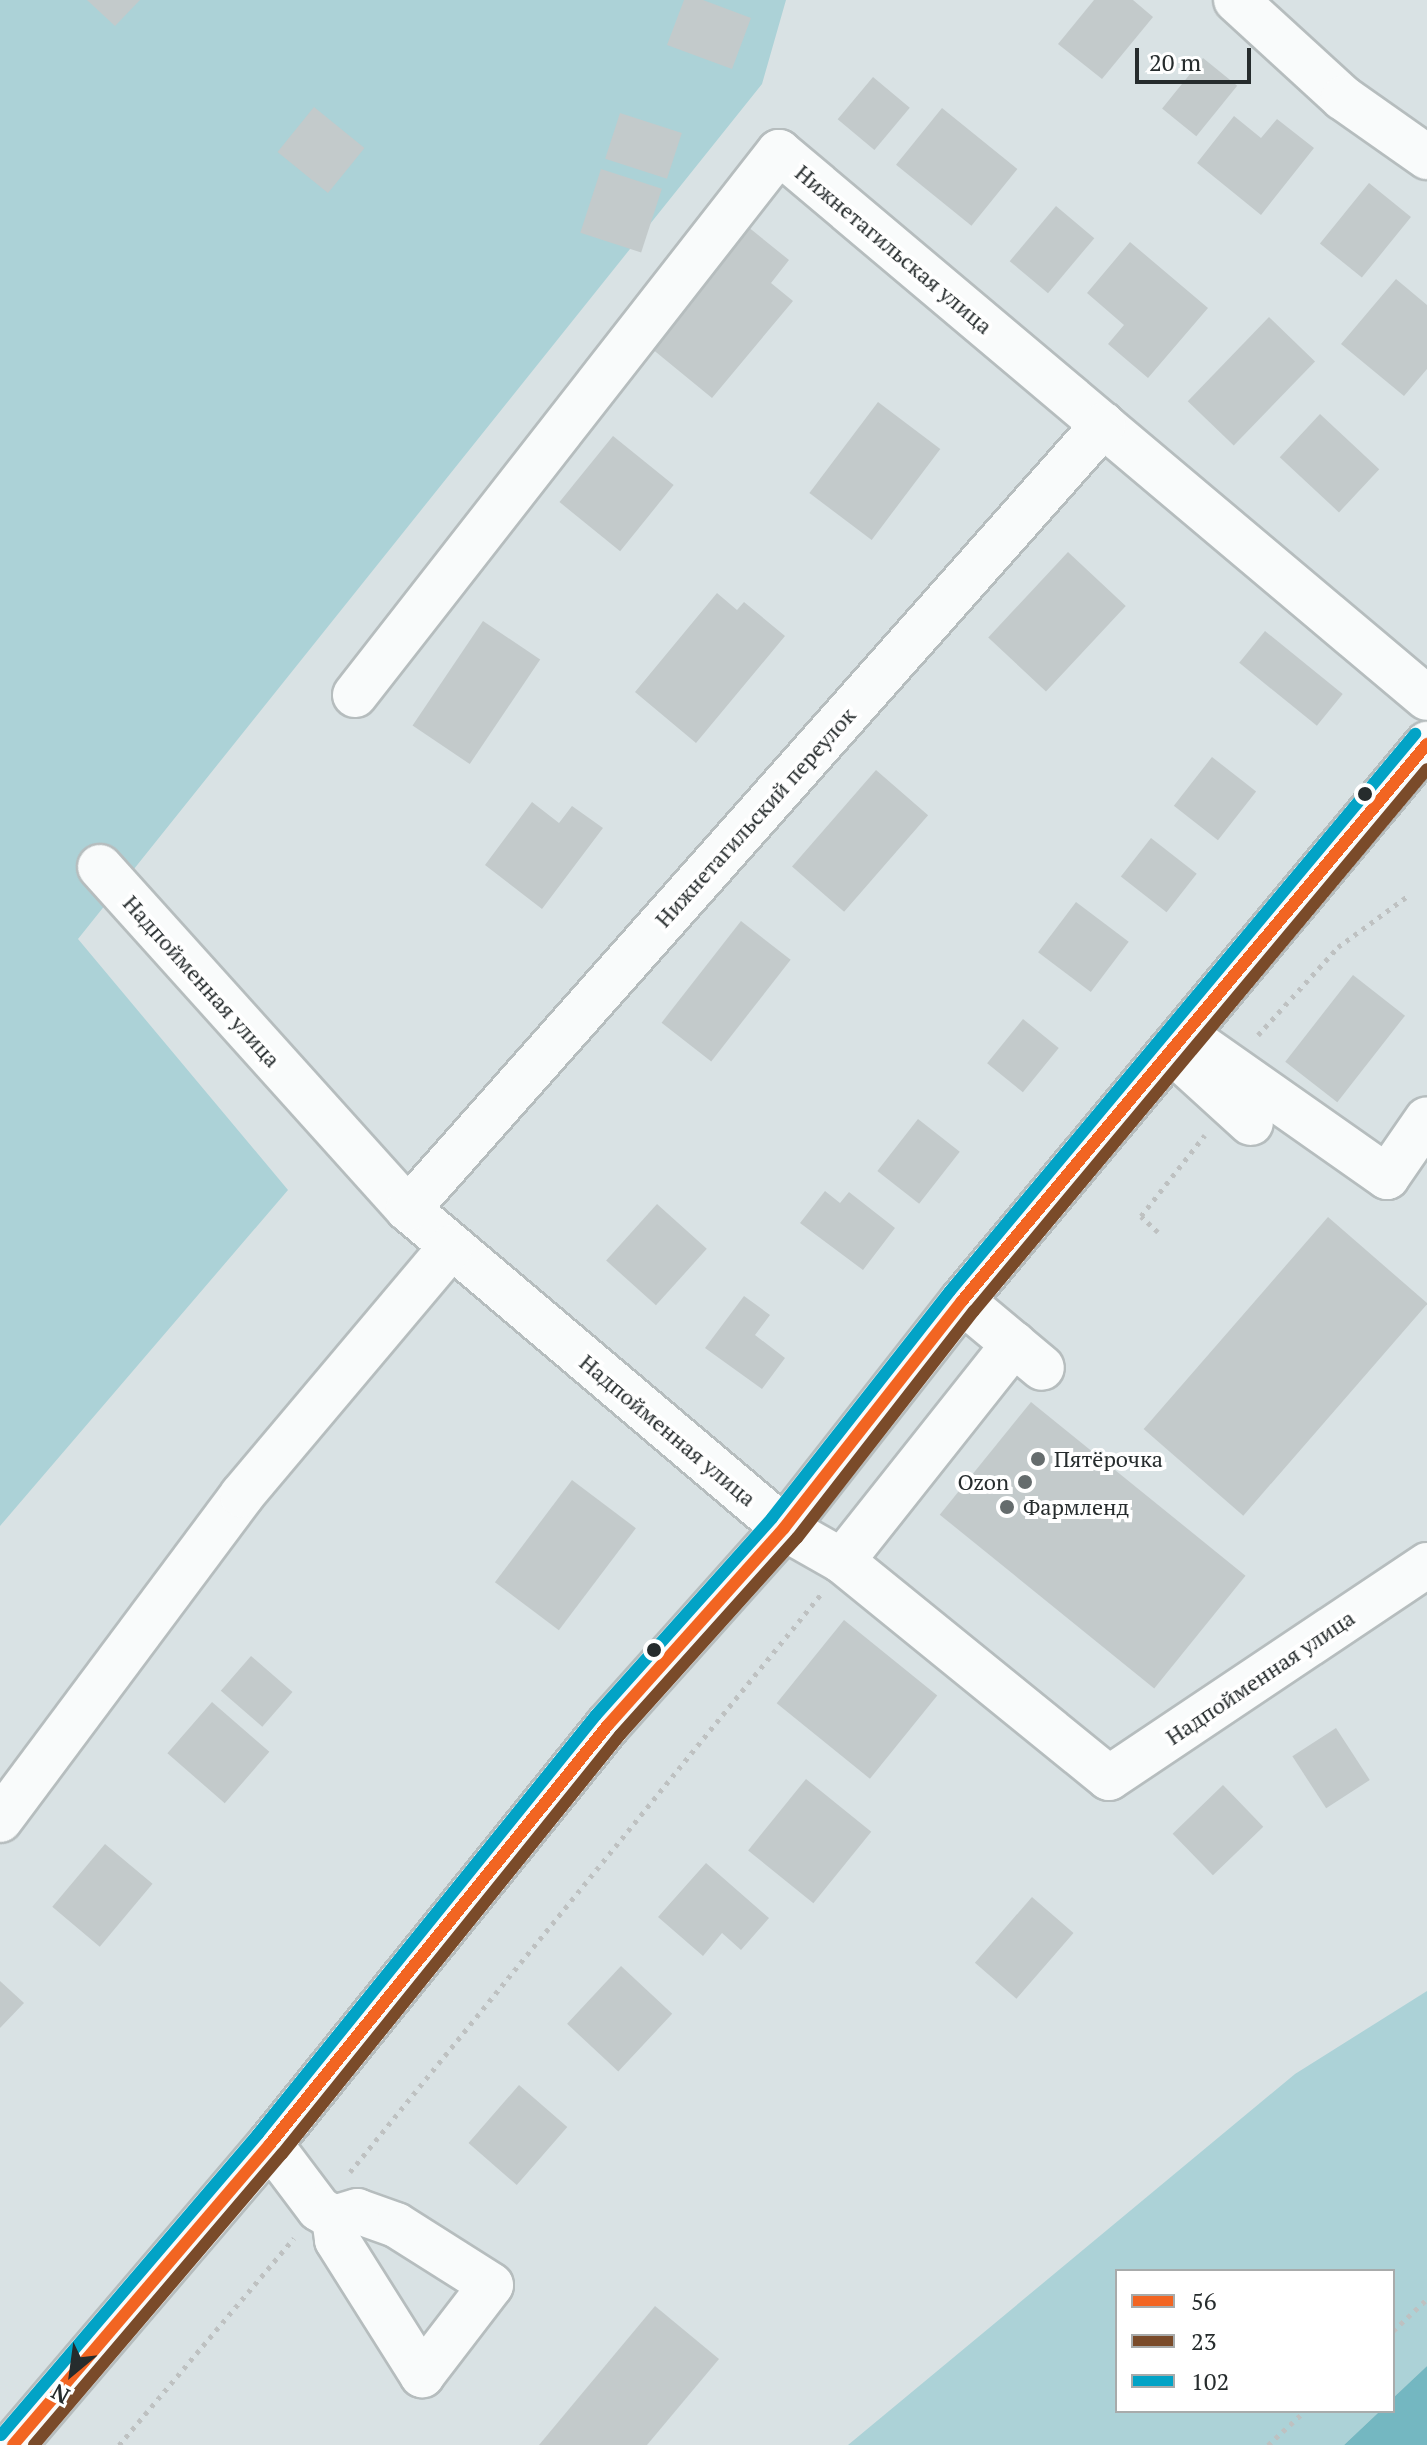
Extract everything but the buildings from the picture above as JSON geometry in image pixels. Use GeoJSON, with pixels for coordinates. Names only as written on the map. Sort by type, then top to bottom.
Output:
{"type":"FeatureCollection","features":[{"type":"Feature","properties":{"kind":"street"},"geometry":{"type":"LineString","coordinates":[[1236,0],[1343,98],[1427,157]]}},
{"type":"Feature","properties":{"kind":"street","name":"Нижнетагильская улица"},"geometry":{"type":"LineString","coordinates":[[355,695],[779,152],[1427,698]]}},
{"type":"Feature","properties":{"kind":"street","name":"Нижнетагильский переулок"},"geometry":{"type":"LineString","coordinates":[[408,1209],[1103,425]]}},
{"type":"Feature","properties":{"kind":"street"},"geometry":{"type":"LineString","coordinates":[[13,2445],[270,2144],[608,1725],[784,1528],[962,1301],[1427,744]]}},
{"type":"Feature","properties":{"kind":"street","name":"Надпойменная улица"},"geometry":{"type":"LineString","coordinates":[[100,867],[408,1209],[784,1528],[842,1561],[1109,1778],[1427,1565]]}},
{"type":"Feature","properties":{"kind":"street"},"geometry":{"type":"LineString","coordinates":[[1178,1043],[1387,1177],[1427,1119]]}},
{"type":"Feature","properties":{"kind":"street"},"geometry":{"type":"LineString","coordinates":[[1178,1043],[1251,1123]]}},
{"type":"Feature","properties":{"kind":"street"},"geometry":{"type":"LineString","coordinates":[[0,1820],[242,1495],[451,1247]]}},
{"type":"Feature","properties":{"kind":"street"},"geometry":{"type":"LineString","coordinates":[[842,1561],[1028,1356],[962,1301]]}},
{"type":"Feature","properties":{"kind":"street"},"geometry":{"type":"LineString","coordinates":[[270,2144],[326,2213]]}},
{"type":"Feature","properties":{"kind":"path"},"geometry":{"type":"LineString","coordinates":[[1141,1216],[1158,1232]]}},
{"type":"Feature","properties":{"kind":"path"},"geometry":{"type":"LineString","coordinates":[[119,2445],[326,2213],[840,1571],[842,1561]]}},
{"type":"Feature","properties":{"kind":"path"},"geometry":{"type":"LineString","coordinates":[[1395,2329],[1427,2299]]}},
{"type":"Feature","properties":{"kind":"path"},"geometry":{"type":"LineString","coordinates":[[1268,2445],[1303,2413]]}},
{"type":"Feature","properties":{"kind":"shaded area"},"geometry":{"type":"Polygon","coordinates":[[[0,0],[786,0],[762,84],[78,939],[288,1190],[0,1526],[0,0]]]}},
{"type":"Feature","properties":{"kind":"shaded area"},"geometry":{"type":"Polygon","coordinates":[[[1427,1991],[1427,2366],[1395,2396],[1395,2269],[1115,2269],[1115,2413],[1378,2413],[1344,2445],[848,2445],[1295,2074],[1427,1991]]]}},
{"type":"Feature","properties":{"kind":"water"},"geometry":{"type":"Polygon","coordinates":[[[1427,2366],[1427,2445],[1344,2445],[1378,2413],[1395,2413],[1395,2396],[1427,2366]]]}},
{"type":"Feature","properties":{"kind":"transit line","name":"102"},"geometry":{"type":"LineString","coordinates":[[1,2435],[258,2134],[596,1715],[772,1518],[950,1291],[1415,734]]}},
{"type":"Feature","properties":{"kind":"transit line","name":"56"},"geometry":{"type":"LineString","coordinates":[[13,2445],[270,2144],[608,1725],[784,1528],[962,1301],[1427,744]]}},
{"type":"Feature","properties":{"kind":"transit line","name":"23"},"geometry":{"type":"LineString","coordinates":[[34,2445],[282,2154],[620,1735],[797,1538],[974,1311],[1427,769]]}},
{"type":"Feature","properties":{"kind":"place","name":"Пятёрочка"},"geometry":{"type":"Point","coordinates":[1038,1459]}},
{"type":"Feature","properties":{"kind":"place","name":"Ozon"},"geometry":{"type":"Point","coordinates":[1025,1482]}},
{"type":"Feature","properties":{"kind":"place","name":"Фармленд"},"geometry":{"type":"Point","coordinates":[1007,1507]}}]}
